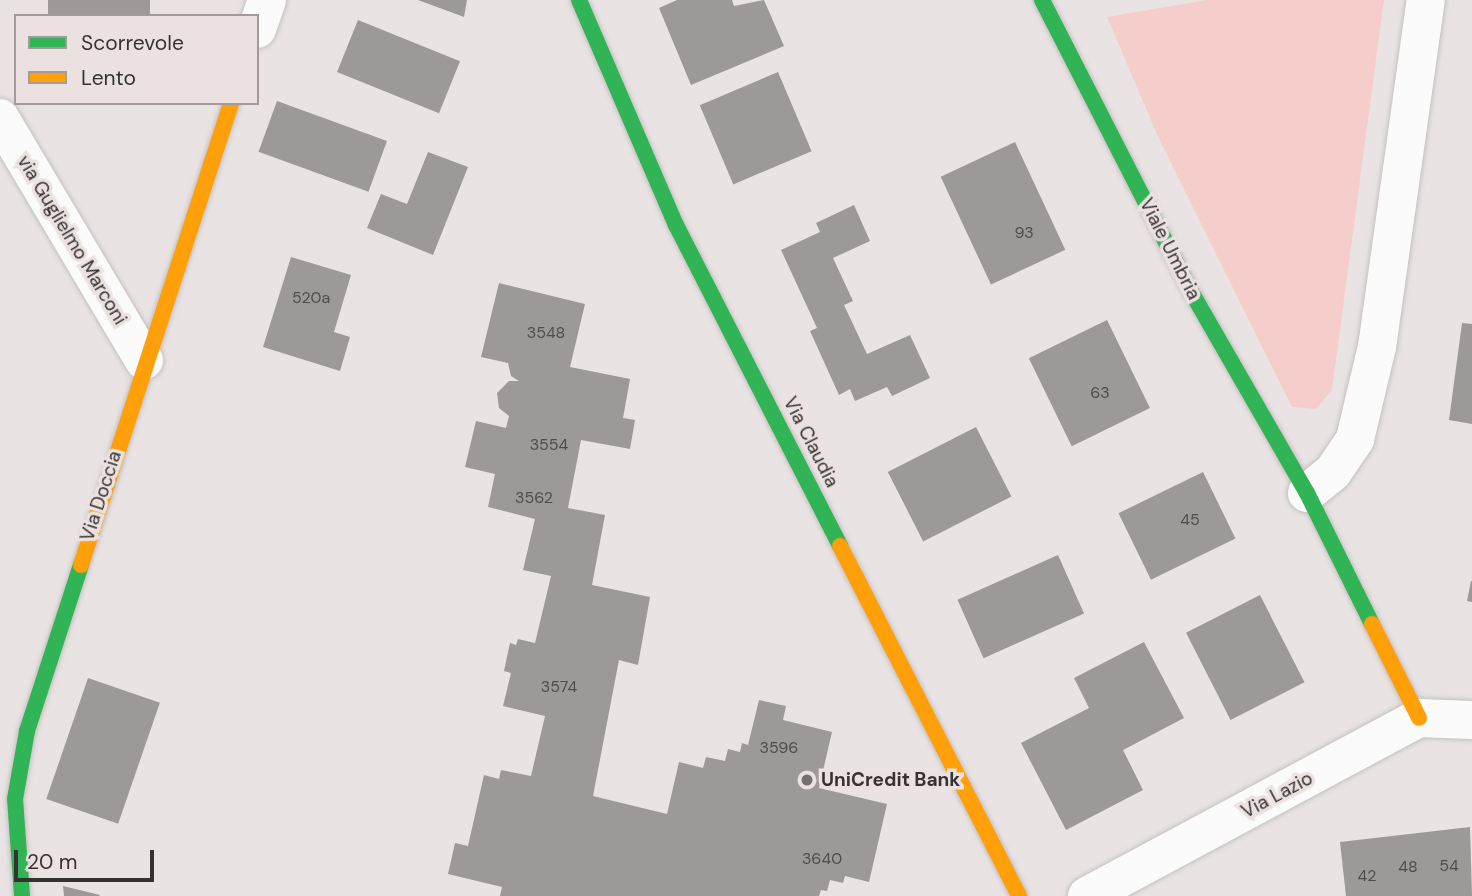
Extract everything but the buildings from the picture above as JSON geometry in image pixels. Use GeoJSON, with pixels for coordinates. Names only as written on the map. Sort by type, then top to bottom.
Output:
{"type":"FeatureCollection","features":[{"type":"Feature","properties":{"kind":"street"},"geometry":{"type":"LineString","coordinates":[[259,23],[267,0]]}},
{"type":"Feature","properties":{"kind":"street","name":"Via Claudia"},"geometry":{"type":"LineString","coordinates":[[579,0],[676,225],[1019,896]]}},
{"type":"Feature","properties":{"kind":"street","name":"Viale Umbria"},"geometry":{"type":"LineString","coordinates":[[1042,0],[1193,295],[1307,493],[1419,718]]}},
{"type":"Feature","properties":{"kind":"street"},"geometry":{"type":"LineString","coordinates":[[1307,493],[1334,472],[1355,439],[1374,360],[1426,0]]}},
{"type":"Feature","properties":{"kind":"street","name":"Via Doccia"},"geometry":{"type":"LineString","coordinates":[[22,896],[15,799],[27,731],[144,361],[230,105]]}},
{"type":"Feature","properties":{"kind":"street","name":"via Guglielmo Marconi"},"geometry":{"type":"LineString","coordinates":[[0,118],[144,361]]}},
{"type":"Feature","properties":{"kind":"street"},"geometry":{"type":"LineString","coordinates":[[1419,718],[1472,720]]}},
{"type":"Feature","properties":{"kind":"street","name":"Via Lazio"},"geometry":{"type":"LineString","coordinates":[[1087,896],[1419,718]]}},
{"type":"Feature","properties":{"kind":"shaded area"},"geometry":{"type":"Polygon","coordinates":[[[1206,0],[1384,0],[1332,390],[1316,409],[1292,407],[1159,139],[1107,17],[1206,0]]]}},
{"type":"Feature","properties":{"kind":"traffic: fast"},"geometry":{"type":"LineString","coordinates":[[579,0],[676,225],[840,546]]}},
{"type":"Feature","properties":{"kind":"traffic: fast"},"geometry":{"type":"LineString","coordinates":[[1042,0],[1193,295],[1307,493],[1372,624]]}},
{"type":"Feature","properties":{"kind":"traffic: fast"},"geometry":{"type":"LineString","coordinates":[[22,896],[15,799],[27,731],[81,565]]}},
{"type":"Feature","properties":{"kind":"traffic: slow"},"geometry":{"type":"LineString","coordinates":[[81,565],[230,105]]}},
{"type":"Feature","properties":{"kind":"traffic: slow"},"geometry":{"type":"LineString","coordinates":[[840,546],[1019,896]]}},
{"type":"Feature","properties":{"kind":"traffic: slow"},"geometry":{"type":"LineString","coordinates":[[1372,624],[1419,718]]}},
{"type":"Feature","properties":{"kind":"place","name":"UniCredit Bank"},"geometry":{"type":"Point","coordinates":[807,780]}}]}
